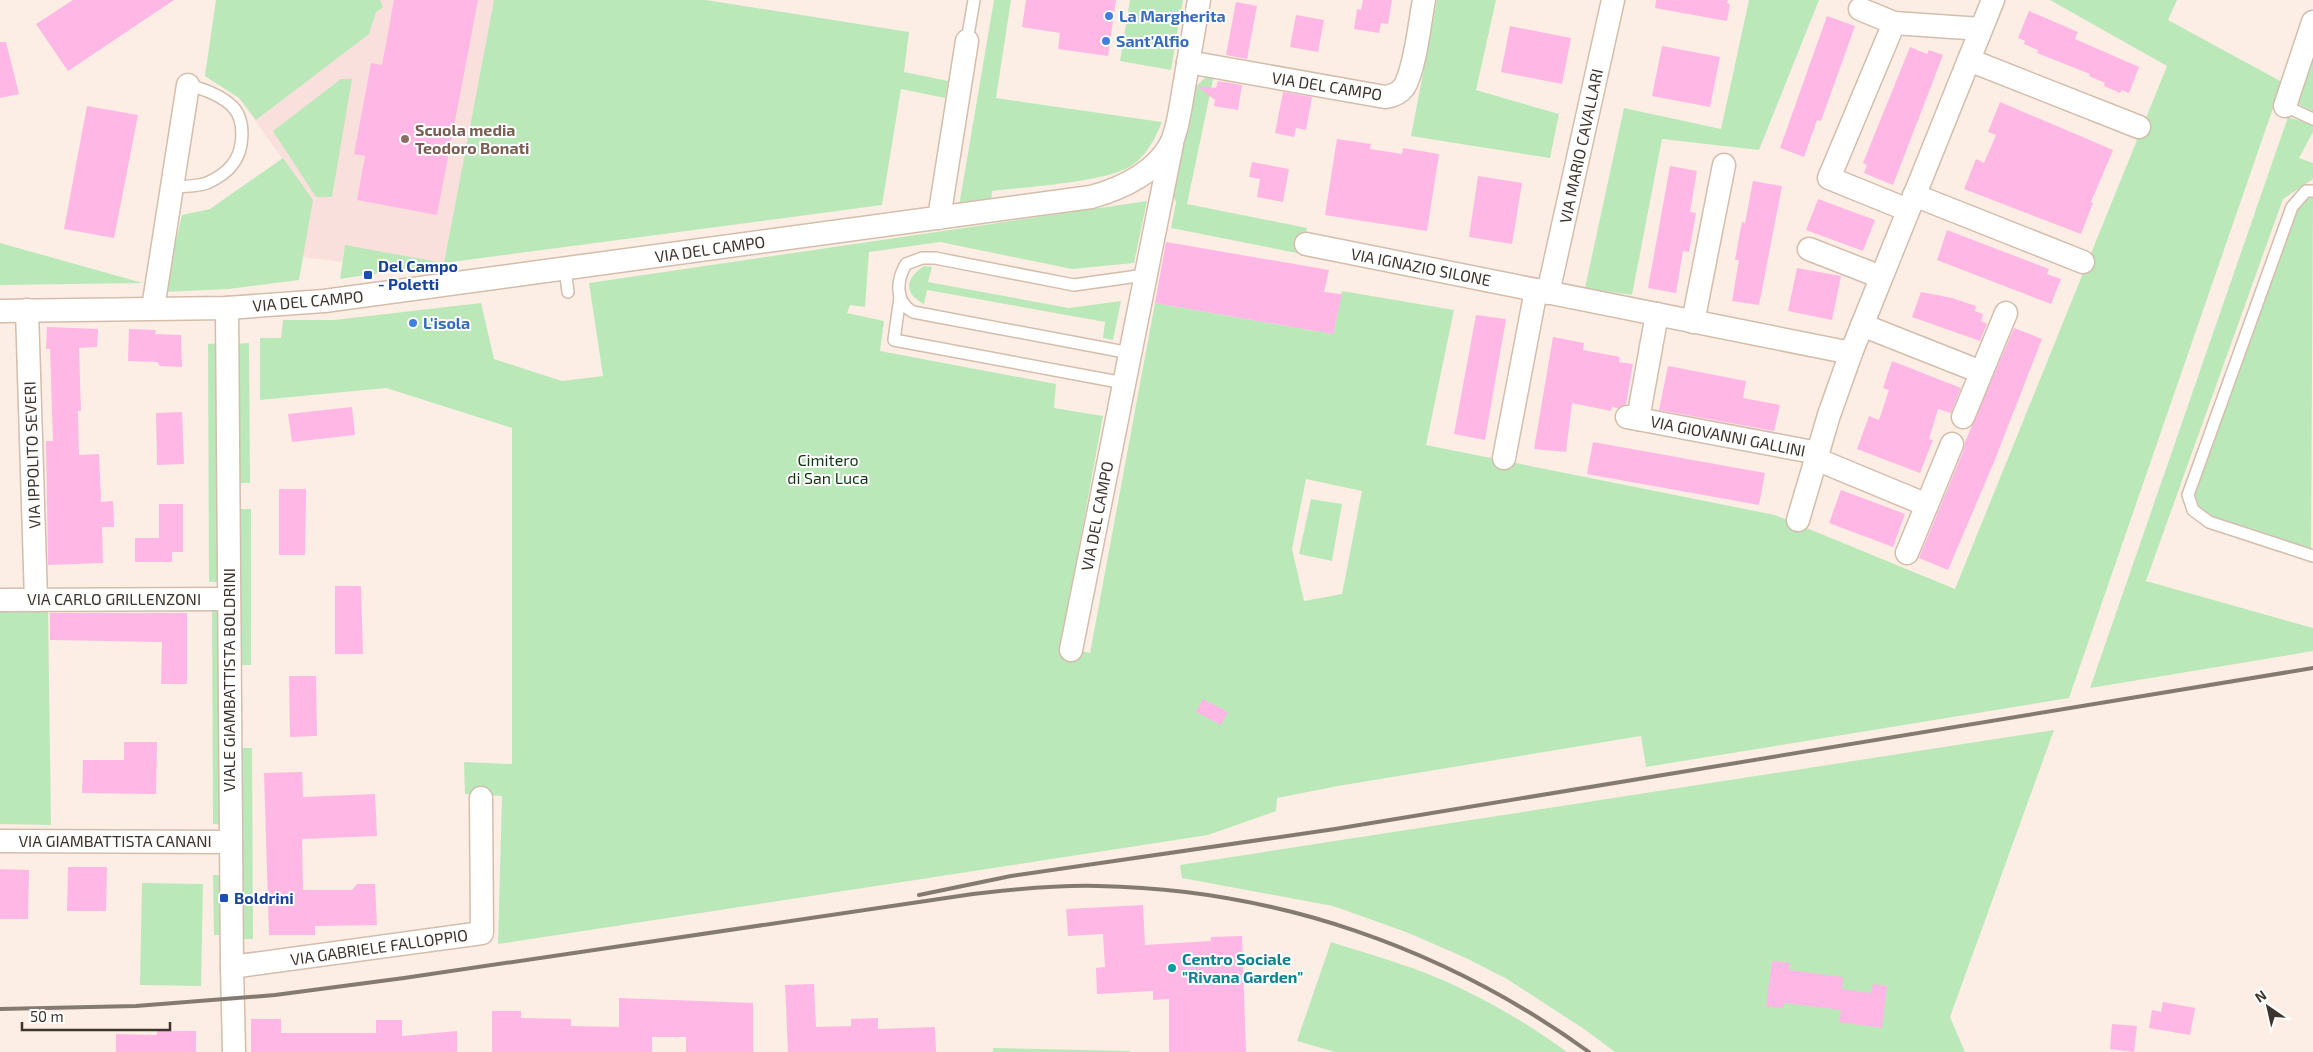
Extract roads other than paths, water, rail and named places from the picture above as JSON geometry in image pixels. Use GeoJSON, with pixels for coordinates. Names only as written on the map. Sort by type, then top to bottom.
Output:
{"type":"FeatureCollection","features":[{"type":"Feature","properties":{"kind":"street","name":"VIA DEL CAMPO"},"geometry":{"type":"LineString","coordinates":[[1071,650],[1199,0]]}},
{"type":"Feature","properties":{"kind":"street","name":"VIA DEL CAMPO"},"geometry":{"type":"LineString","coordinates":[[1188,62],[1384,97],[1392,96],[1403,88],[1410,74],[1424,0]]}},
{"type":"Feature","properties":{"kind":"street","name":"VIA MARIO CAVALLARI"},"geometry":{"type":"LineString","coordinates":[[1542,291],[1613,0]]}},
{"type":"Feature","properties":{"kind":"street"},"geometry":{"type":"LineString","coordinates":[[1860,9],[1894,23],[1991,10]]}},
{"type":"Feature","properties":{"kind":"street"},"geometry":{"type":"LineString","coordinates":[[1798,520],[1851,353],[1911,202],[1991,10]]}},
{"type":"Feature","properties":{"kind":"street"},"geometry":{"type":"LineString","coordinates":[[2284,106],[2313,22]]}},
{"type":"Feature","properties":{"kind":"street"},"geometry":{"type":"LineString","coordinates":[[1894,23],[1829,178],[1911,202],[2084,262]]}},
{"type":"Feature","properties":{"kind":"street"},"geometry":{"type":"LineString","coordinates":[[939,218],[968,41]]}},
{"type":"Feature","properties":{"kind":"street"},"geometry":{"type":"LineString","coordinates":[[1969,60],[2138,127]]}},
{"type":"Feature","properties":{"kind":"street"},"geometry":{"type":"LineString","coordinates":[[153,308],[188,85]]}},
{"type":"Feature","properties":{"kind":"street","name":"VIA DEL CAMPO"},"geometry":{"type":"LineString","coordinates":[[0,310],[227,308],[324,301],[1091,197],[1110,192],[1138,178],[1165,152],[1172,140]]}},
{"type":"Feature","properties":{"kind":"street"},"geometry":{"type":"LineString","coordinates":[[1692,322],[1724,165]]}},
{"type":"Feature","properties":{"kind":"street","name":"VIA IGNAZIO SILONE"},"geometry":{"type":"LineString","coordinates":[[1306,244],[1851,353]]}},
{"type":"Feature","properties":{"kind":"street"},"geometry":{"type":"LineString","coordinates":[[1809,249],[1882,277]]}},
{"type":"Feature","properties":{"kind":"street"},"geometry":{"type":"LineString","coordinates":[[1504,458],[1542,291]]}},
{"type":"Feature","properties":{"kind":"street","name":"VIALE GIAMBATTISTA BOLDRINI"},"geometry":{"type":"LineString","coordinates":[[227,308],[234,1052]]}},
{"type":"Feature","properties":{"kind":"street","name":"VIA IPPOLITO SEVERI"},"geometry":{"type":"LineString","coordinates":[[27,310],[36,600]]}},
{"type":"Feature","properties":{"kind":"street"},"geometry":{"type":"LineString","coordinates":[[1963,417],[2006,313]]}},
{"type":"Feature","properties":{"kind":"street","name":"VIA GIOVANNI GALLINI"},"geometry":{"type":"LineString","coordinates":[[1658,314],[1632,418],[1817,456],[1927,505]]}},
{"type":"Feature","properties":{"kind":"street"},"geometry":{"type":"LineString","coordinates":[[1862,325],[1981,372]]}},
{"type":"Feature","properties":{"kind":"street"},"geometry":{"type":"LineString","coordinates":[[1908,553],[1952,444]]}},
{"type":"Feature","properties":{"kind":"street","name":"VIA CARLO GRILLENZONI"},"geometry":{"type":"LineString","coordinates":[[0,600],[229,599]]}},
{"type":"Feature","properties":{"kind":"street","name":"VIA GABRIELE FALLOPPIO"},"geometry":{"type":"LineString","coordinates":[[232,967],[482,934],[481,798]]}},
{"type":"Feature","properties":{"kind":"street","name":"VIA GIAMBATTISTA CANANI"},"geometry":{"type":"LineString","coordinates":[[0,840],[231,842]]}},
{"type":"Feature","properties":{"kind":"lane"},"geometry":{"type":"LineString","coordinates":[[968,41],[974,0]]}},
{"type":"Feature","properties":{"kind":"lane"},"geometry":{"type":"LineString","coordinates":[[172,187],[192,186],[218,177],[233,164],[239,154],[241,145],[240,119],[234,108],[211,92],[188,85]]}},
{"type":"Feature","properties":{"kind":"lane"},"geometry":{"type":"LineString","coordinates":[[2284,106],[2313,119]]}},
{"type":"Feature","properties":{"kind":"lane"},"geometry":{"type":"LineString","coordinates":[[2313,190],[2306,191],[2292,207],[2188,495],[2194,510],[2209,522],[2313,556]]}},
{"type":"Feature","properties":{"kind":"lane"},"geometry":{"type":"LineString","coordinates":[[1124,382],[894,340],[900,297],[899,281],[906,264],[922,258],[935,258],[1074,285],[1145,275]]}},
{"type":"Feature","properties":{"kind":"lane"},"geometry":{"type":"LineString","coordinates":[[565,269],[568,292]]}},
{"type":"Feature","properties":{"kind":"lane"},"geometry":{"type":"LineString","coordinates":[[900,297],[906,308],[914,312],[1130,353]]}},
{"type":"Feature","properties":{"kind":"railway"},"geometry":{"type":"LineString","coordinates":[[919,895],[1011,876],[1335,829],[2313,668]]}},
{"type":"Feature","properties":{"kind":"railway"},"geometry":{"type":"LineString","coordinates":[[0,1009],[136,1006],[275,995],[404,978],[973,894],[1035,888],[1098,886],[1164,890],[1230,899],[1294,912],[1356,931],[1417,955],[1477,983],[1534,1015],[1589,1052]]}},
{"type":"Feature","properties":{"kind":"place","name":"La Margherita"},"geometry":{"type":"Point","coordinates":[1109,16]}},
{"type":"Feature","properties":{"kind":"place","name":"Sant'Alfio"},"geometry":{"type":"Point","coordinates":[1106,41]}},
{"type":"Feature","properties":{"kind":"place","name":"Scuola media Teodoro Bonati"},"geometry":{"type":"Point","coordinates":[405,139]}},
{"type":"Feature","properties":{"kind":"place","name":"Del Campo - Poletti"},"geometry":{"type":"Point","coordinates":[368,275]}},
{"type":"Feature","properties":{"kind":"place","name":"L'isola"},"geometry":{"type":"Point","coordinates":[413,323]}},
{"type":"Feature","properties":{"kind":"place","name":"Boldrini"},"geometry":{"type":"Point","coordinates":[224,898]}},
{"type":"Feature","properties":{"kind":"place","name":"Centro Sociale \"Rivana Garden\""},"geometry":{"type":"Point","coordinates":[1172,968]}},
{"type":"Feature","properties":{"kind":"park label","name":"Cimitero di San Luca"},"geometry":{"type":"Point","coordinates":[828,469]}}]}
